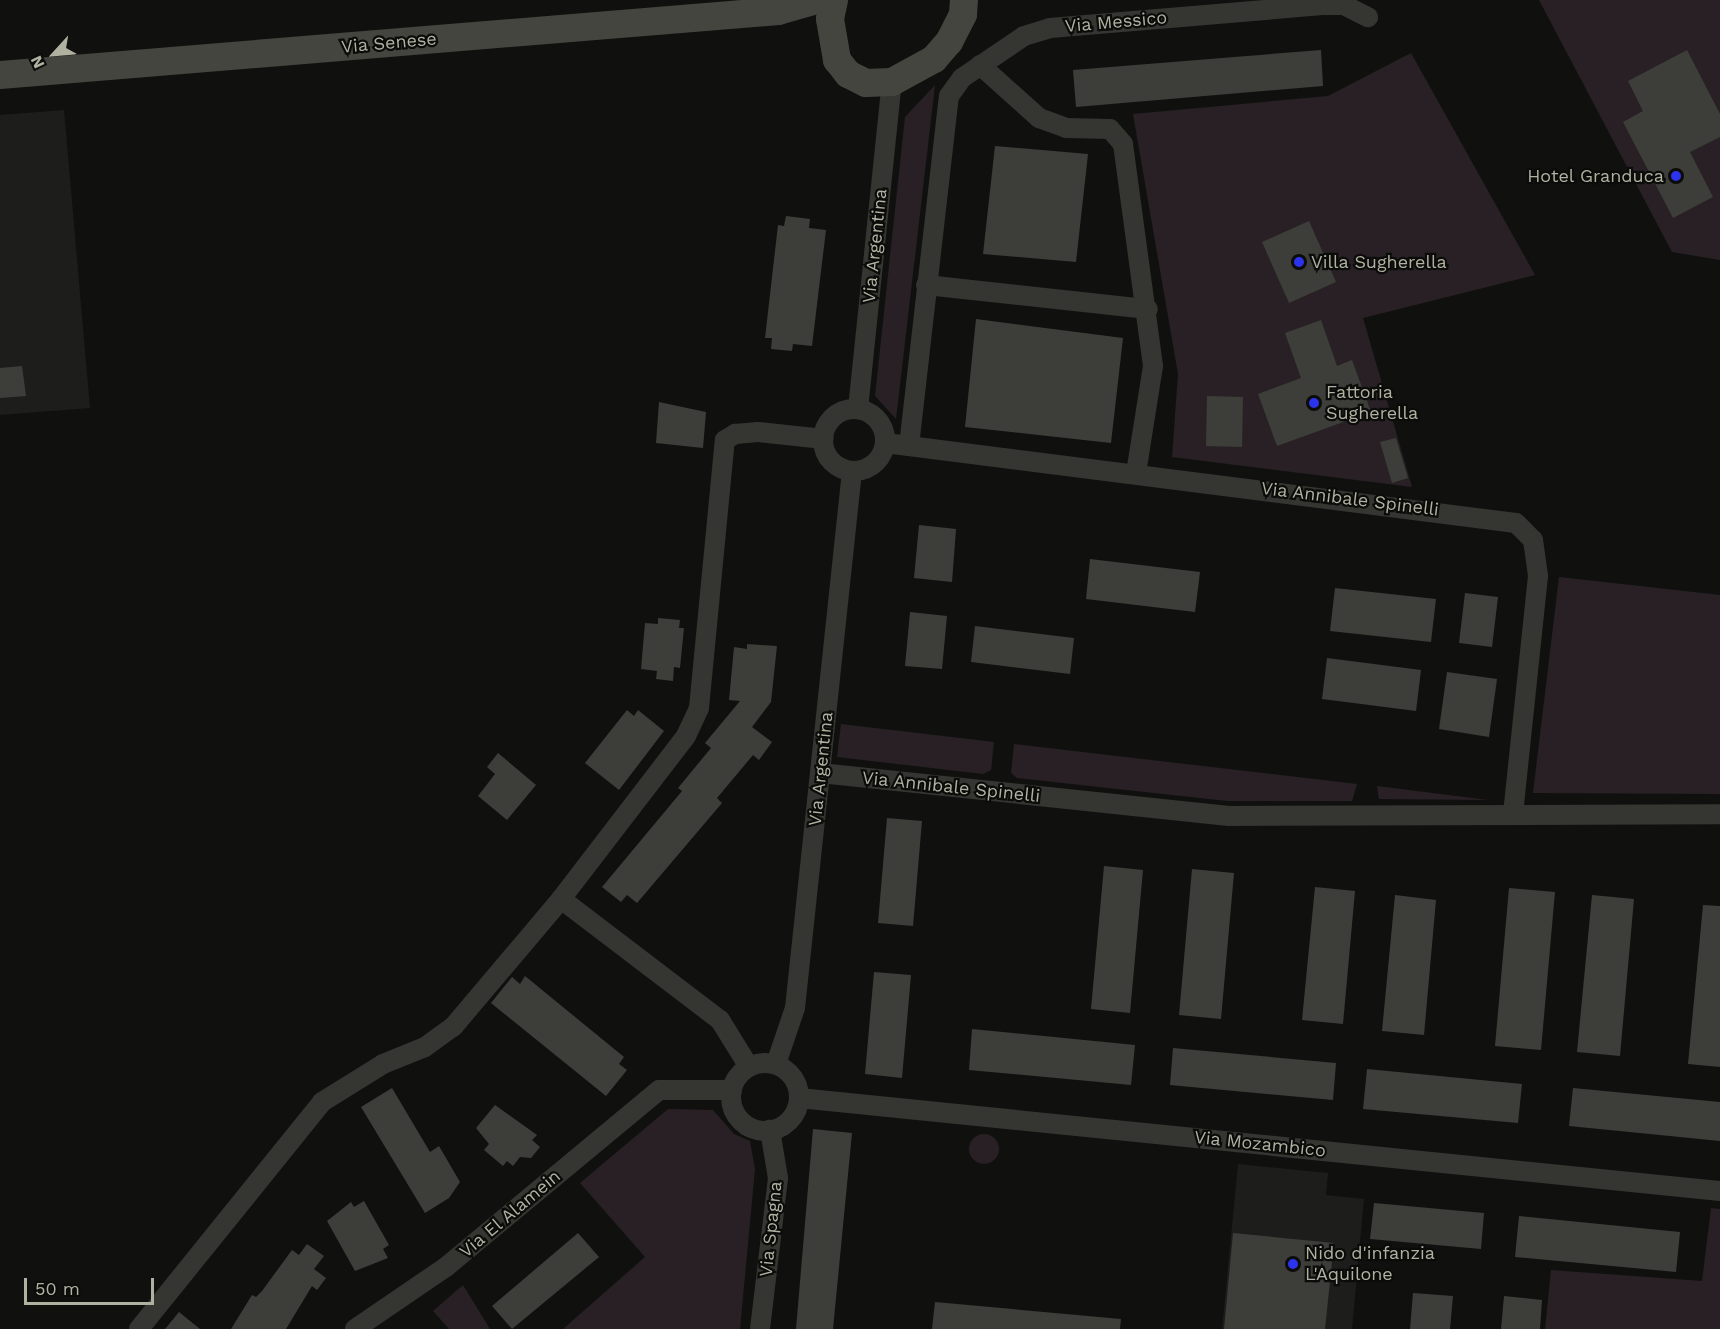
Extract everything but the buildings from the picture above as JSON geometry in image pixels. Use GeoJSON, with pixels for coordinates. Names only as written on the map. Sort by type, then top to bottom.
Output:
{"type":"FeatureCollection","features":[{"type":"Feature","properties":{"kind":"main road","name":"Via Senese"},"geometry":{"type":"LineString","coordinates":[[0,75],[778,11],[817,0]]}},
{"type":"Feature","properties":{"kind":"main road"},"geometry":{"type":"LineString","coordinates":[[834,0],[830,19],[835,53]]}},
{"type":"Feature","properties":{"kind":"main road"},"geometry":{"type":"LineString","coordinates":[[778,11],[806,25],[835,53],[848,74],[866,83],[892,82],[934,58],[949,42],[971,5]]}},
{"type":"Feature","properties":{"kind":"street","name":"Via Messico"},"geometry":{"type":"LineString","coordinates":[[909,447],[949,96],[980,65],[1024,36],[1050,28],[1324,5],[1344,5],[1368,17]]}},
{"type":"Feature","properties":{"kind":"street"},"geometry":{"type":"LineString","coordinates":[[980,65],[1039,118],[1066,129],[1096,127],[1116,133],[1123,144],[1148,309],[1153,366],[1136,473]]}},
{"type":"Feature","properties":{"kind":"street","name":"Via Argentina"},"geometry":{"type":"LineString","coordinates":[[858,409],[892,82]]}},
{"type":"Feature","properties":{"kind":"street"},"geometry":{"type":"LineString","coordinates":[[926,285],[1148,309]]}},
{"type":"Feature","properties":{"kind":"street"},"geometry":{"type":"LineString","coordinates":[[858,409],[875,417],[885,443],[871,467],[852,471],[831,461],[824,439],[834,417],[858,409]]}},
{"type":"Feature","properties":{"kind":"street"},"geometry":{"type":"LineString","coordinates":[[139,1329],[322,1102],[383,1064],[425,1047],[453,1027],[561,899],[695,721],[725,440],[744,432],[824,439]]}},
{"type":"Feature","properties":{"kind":"street","name":"Via Annibale Spinelli"},"geometry":{"type":"LineString","coordinates":[[885,443],[1493,517],[1524,528],[1538,556],[1538,576],[1513,814]]}},
{"type":"Feature","properties":{"kind":"street","name":"Via Argentina"},"geometry":{"type":"LineString","coordinates":[[776,1064],[795,1008],[852,471]]}},
{"type":"Feature","properties":{"kind":"street","name":"Via Annibale Spinelli"},"geometry":{"type":"LineString","coordinates":[[820,773],[1229,816],[1720,814]]}},
{"type":"Feature","properties":{"kind":"street"},"geometry":{"type":"LineString","coordinates":[[561,899],[720,1020],[749,1066]]}},
{"type":"Feature","properties":{"kind":"street"},"geometry":{"type":"LineString","coordinates":[[776,1064],[793,1077],[799,1098],[793,1116],[770,1130],[741,1120],[732,1090],[749,1066],[776,1064]]}},
{"type":"Feature","properties":{"kind":"street","name":"Via El Alamein"},"geometry":{"type":"LineString","coordinates":[[355,1329],[446,1268],[659,1090],[732,1090]]}},
{"type":"Feature","properties":{"kind":"street","name":"Via Mozambico"},"geometry":{"type":"LineString","coordinates":[[799,1098],[1720,1191]]}},
{"type":"Feature","properties":{"kind":"street","name":"Via Spagna"},"geometry":{"type":"LineString","coordinates":[[760,1329],[778,1178],[770,1130]]}},
{"type":"Feature","properties":{"kind":"shaded area","name":"Hotel Granduca"},"geometry":{"type":"Polygon","coordinates":[[[1539,0],[1720,0],[1720,260],[1672,252],[1539,0]]]}},
{"type":"Feature","properties":{"kind":"shaded area"},"geometry":{"type":"Polygon","coordinates":[[[1411,53],[1535,275],[1363,318],[1412,487],[1172,457],[1178,374],[1133,114],[1328,96],[1411,53]]]}},
{"type":"Feature","properties":{"kind":"shaded area"},"geometry":{"type":"Polygon","coordinates":[[[935,85],[896,419],[875,396],[905,117],[935,85]]]}},
{"type":"Feature","properties":{"kind":"shaded area"},"geometry":{"type":"Polygon","coordinates":[[[64,110],[90,408],[0,415],[0,115],[64,110]]]}},
{"type":"Feature","properties":{"kind":"shaded area"},"geometry":{"type":"Polygon","coordinates":[[[1559,577],[1720,595],[1720,794],[1533,793],[1559,577]]]}},
{"type":"Feature","properties":{"kind":"shaded area"},"geometry":{"type":"Polygon","coordinates":[[[841,724],[994,742],[991,770],[983,774],[837,757],[841,724]]]}},
{"type":"Feature","properties":{"kind":"shaded area"},"geometry":{"type":"Polygon","coordinates":[[[1014,744],[1357,784],[1352,801],[1227,801],[1017,778],[1011,773],[1014,744]]]}},
{"type":"Feature","properties":{"kind":"shaded area"},"geometry":{"type":"Polygon","coordinates":[[[1377,786],[1488,800],[1379,799],[1377,786]]]}},
{"type":"Feature","properties":{"kind":"shaded area"},"geometry":{"type":"Polygon","coordinates":[[[668,1109],[713,1110],[734,1134],[750,1141],[755,1169],[740,1329],[563,1329],[645,1257],[580,1183],[668,1109]]]}},
{"type":"Feature","properties":{"kind":"shaded area"},"geometry":{"type":"Polygon","coordinates":[[[984,1134],[990,1135],[998,1143],[998,1155],[990,1163],[984,1164],[978,1163],[970,1155],[969,1149],[970,1143],[978,1135],[984,1134]]]}},
{"type":"Feature","properties":{"kind":"shaded area","name":"Nido d'infanzia L'Aquilone"},"geometry":{"type":"Polygon","coordinates":[[[1238,1164],[1328,1173],[1326,1195],[1364,1199],[1352,1329],[1222,1329],[1238,1164]]]}},
{"type":"Feature","properties":{"kind":"shaded area"},"geometry":{"type":"Polygon","coordinates":[[[1711,1208],[1720,1209],[1720,1329],[1545,1329],[1551,1270],[1702,1281],[1711,1208]]]}},
{"type":"Feature","properties":{"kind":"shaded area"},"geometry":{"type":"Polygon","coordinates":[[[463,1285],[490,1329],[449,1329],[433,1311],[463,1285]]]}},
{"type":"Feature","properties":{"kind":"place","name":"Hotel Granduca"},"geometry":{"type":"Point","coordinates":[1676,176]}},
{"type":"Feature","properties":{"kind":"place","name":"Villa Sugherella"},"geometry":{"type":"Point","coordinates":[1299,262]}},
{"type":"Feature","properties":{"kind":"place","name":"Fattoria Sugherella"},"geometry":{"type":"Point","coordinates":[1314,403]}},
{"type":"Feature","properties":{"kind":"place","name":"Nido d'infanzia L'Aquilone"},"geometry":{"type":"Point","coordinates":[1293,1264]}}]}
